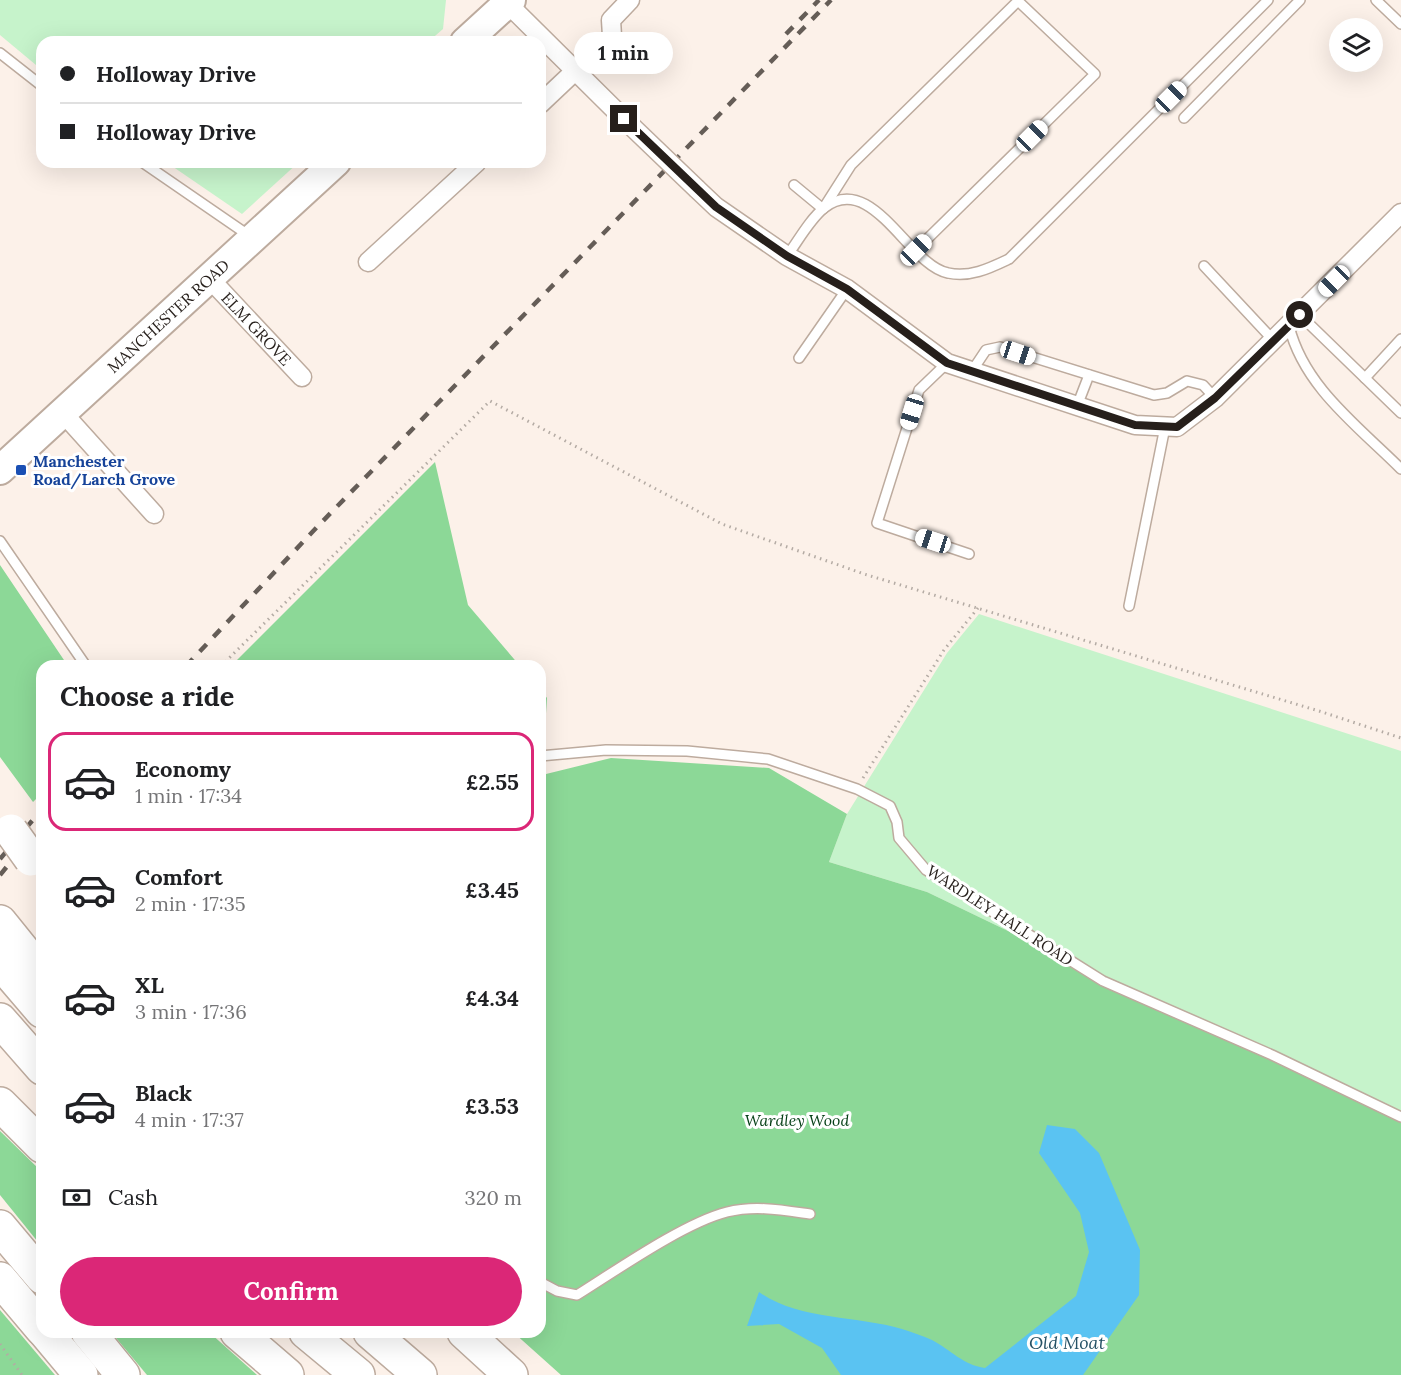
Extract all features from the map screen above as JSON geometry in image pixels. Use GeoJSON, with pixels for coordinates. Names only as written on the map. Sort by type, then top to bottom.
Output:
{"type":"FeatureCollection","features":[{"type":"Feature","properties":{"kind":"highway"},"geometry":{"type":"LineString","coordinates":[[5,823],[36,866]]}},
{"type":"Feature","properties":{"kind":"highway"},"geometry":{"type":"LineString","coordinates":[[0,922],[36,967]]}},
{"type":"Feature","properties":{"kind":"highway"},"geometry":{"type":"LineString","coordinates":[[0,962],[36,1004]]}},
{"type":"Feature","properties":{"kind":"highway"},"geometry":{"type":"LineString","coordinates":[[0,1020],[36,1061]]}},
{"type":"Feature","properties":{"kind":"highway"},"geometry":{"type":"LineString","coordinates":[[1,1108],[36,1140]]}},
{"type":"Feature","properties":{"kind":"highway"},"geometry":{"type":"LineString","coordinates":[[0,1227],[36,1270]]}},
{"type":"Feature","properties":{"kind":"highway"},"geometry":{"type":"LineString","coordinates":[[0,1279],[36,1322]]}},
{"type":"Feature","properties":{"kind":"highway"},"geometry":{"type":"LineString","coordinates":[[50,1338],[81,1375]]}},
{"type":"Feature","properties":{"kind":"highway"},"geometry":{"type":"LineString","coordinates":[[93,1338],[123,1375]]}},
{"type":"Feature","properties":{"kind":"highway"},"geometry":{"type":"LineString","coordinates":[[244,1338],[287,1375]]}},
{"type":"Feature","properties":{"kind":"highway"},"geometry":{"type":"LineString","coordinates":[[313,1338],[358,1375]]}},
{"type":"Feature","properties":{"kind":"highway"},"geometry":{"type":"LineString","coordinates":[[377,1338],[420,1375]]}},
{"type":"Feature","properties":{"kind":"highway"},"geometry":{"type":"LineString","coordinates":[[471,1338],[511,1375]]}},
{"type":"Feature","properties":{"kind":"main road"},"geometry":{"type":"LineString","coordinates":[[471,36],[507,1]]}},
{"type":"Feature","properties":{"kind":"main road","name":"MANCHESTER ROAD"},"geometry":{"type":"LineString","coordinates":[[0,470],[330,168]]}},
{"type":"Feature","properties":{"kind":"street"},"geometry":{"type":"LineString","coordinates":[[546,99],[612,36],[611,20],[630,0]]}},
{"type":"Feature","properties":{"kind":"street"},"geometry":{"type":"LineString","coordinates":[[507,1],[541,36]]}},
{"type":"Feature","properties":{"kind":"street"},"geometry":{"type":"LineString","coordinates":[[546,42],[716,207],[787,256],[847,289],[947,363],[1135,425],[1177,427],[1215,398],[1295,321],[1401,213]]}},
{"type":"Feature","properties":{"kind":"street"},"geometry":{"type":"LineString","coordinates":[[368,262],[470,168]]}},
{"type":"Feature","properties":{"kind":"street","name":"ELM GROVE"},"geometry":{"type":"LineString","coordinates":[[210,279],[302,377]]}},
{"type":"Feature","properties":{"kind":"street"},"geometry":{"type":"LineString","coordinates":[[63,413],[154,514]]}},
{"type":"Feature","properties":{"kind":"lane"},"geometry":{"type":"LineString","coordinates":[[823,208],[839,200],[856,202],[871,208],[933,267],[946,273],[964,275],[987,270],[1009,259],[1268,0]]}},
{"type":"Feature","properties":{"kind":"lane"},"geometry":{"type":"LineString","coordinates":[[1184,118],[1300,0]]}},
{"type":"Feature","properties":{"kind":"lane"},"geometry":{"type":"LineString","coordinates":[[1376,0],[1401,24]]}},
{"type":"Feature","properties":{"kind":"lane"},"geometry":{"type":"LineString","coordinates":[[787,256],[823,208],[851,165],[1018,1],[1095,74],[916,250]]}},
{"type":"Feature","properties":{"kind":"lane"},"geometry":{"type":"LineString","coordinates":[[0,53],[36,81]]}},
{"type":"Feature","properties":{"kind":"lane"},"geometry":{"type":"LineString","coordinates":[[151,168],[253,239]]}},
{"type":"Feature","properties":{"kind":"lane"},"geometry":{"type":"LineString","coordinates":[[794,185],[823,208]]}},
{"type":"Feature","properties":{"kind":"lane"},"geometry":{"type":"LineString","coordinates":[[1204,266],[1274,341]]}},
{"type":"Feature","properties":{"kind":"lane"},"geometry":{"type":"LineString","coordinates":[[799,358],[847,289]]}},
{"type":"Feature","properties":{"kind":"lane"},"geometry":{"type":"LineString","coordinates":[[1295,321],[1365,378],[1401,413]]}},
{"type":"Feature","properties":{"kind":"lane"},"geometry":{"type":"LineString","coordinates":[[1295,321],[1295,348],[1314,382],[1401,469]]}},
{"type":"Feature","properties":{"kind":"lane"},"geometry":{"type":"LineString","coordinates":[[1365,378],[1401,339]]}},
{"type":"Feature","properties":{"kind":"lane"},"geometry":{"type":"LineString","coordinates":[[972,371],[986,350],[1000,347],[1154,395],[1167,393],[1179,383],[1194,382],[1203,385],[1215,398]]}},
{"type":"Feature","properties":{"kind":"lane"},"geometry":{"type":"LineString","coordinates":[[947,363],[919,390],[878,523],[969,554]]}},
{"type":"Feature","properties":{"kind":"lane"},"geometry":{"type":"LineString","coordinates":[[1077,406],[1089,375]]}},
{"type":"Feature","properties":{"kind":"lane"},"geometry":{"type":"LineString","coordinates":[[1129,606],[1165,427]]}},
{"type":"Feature","properties":{"kind":"lane"},"geometry":{"type":"LineString","coordinates":[[0,541],[82,660]]}},
{"type":"Feature","properties":{"kind":"lane","name":"WARDLEY HALL ROAD"},"geometry":{"type":"LineString","coordinates":[[546,755],[606,750],[687,751],[756,758],[788,765],[857,789],[890,806],[897,822],[899,838],[926,870],[1103,981],[1272,1055],[1401,1117]]}},
{"type":"Feature","properties":{"kind":"lane"},"geometry":{"type":"LineString","coordinates":[[546,1285],[557,1291],[577,1295],[692,1226],[727,1212],[762,1208],[810,1214]]}},
{"type":"Feature","properties":{"kind":"path"},"geometry":{"type":"LineString","coordinates":[[227,660],[490,401],[722,524],[864,574],[1401,738]]}},
{"type":"Feature","properties":{"kind":"path"},"geometry":{"type":"LineString","coordinates":[[857,789],[944,650],[978,608]]}},
{"type":"Feature","properties":{"kind":"path"},"geometry":{"type":"LineString","coordinates":[[0,1344],[22,1375]]}},
{"type":"Feature","properties":{"kind":"green space"},"geometry":{"type":"Polygon","coordinates":[[[0,0],[446,0],[443,29],[435,36],[36,36],[36,65],[0,35],[0,0]]]}},
{"type":"Feature","properties":{"kind":"green space"},"geometry":{"type":"Polygon","coordinates":[[[175,168],[292,168],[242,214],[175,168]]]}},
{"type":"Feature","properties":{"kind":"green space"},"geometry":{"type":"Polygon","coordinates":[[[435,462],[468,605],[515,660],[237,660],[435,462]]]}},
{"type":"Feature","properties":{"kind":"green space"},"geometry":{"type":"Polygon","coordinates":[[[0,565],[64,660],[36,660],[36,799],[33,802],[0,757],[0,565]]]}},
{"type":"Feature","properties":{"kind":"green space"},"geometry":{"type":"Polygon","coordinates":[[[979,614],[1401,751],[1401,1120],[927,892],[829,862],[847,814],[947,653],[979,614]]]}},
{"type":"Feature","properties":{"kind":"green space","name":"Wardley Wood"},"geometry":{"type":"Polygon","coordinates":[[[611,758],[769,768],[847,814],[829,862],[927,892],[1401,1120],[1401,1375],[561,1375],[520,1338],[546,1338],[546,774],[611,758]]]}},
{"type":"Feature","properties":{"kind":"green space"},"geometry":{"type":"Polygon","coordinates":[[[0,1131],[36,1166],[36,1240],[0,1195],[0,1131]]]}},
{"type":"Feature","properties":{"kind":"green space"},"geometry":{"type":"Polygon","coordinates":[[[0,1310],[55,1375],[0,1375],[0,1310]]]}},
{"type":"Feature","properties":{"kind":"green space"},"geometry":{"type":"Polygon","coordinates":[[[116,1338],[216,1338],[257,1375],[147,1375],[116,1338]]]}},
{"type":"Feature","properties":{"kind":"water","name":"Old Moat"},"geometry":{"type":"Polygon","coordinates":[[[1047,1125],[1075,1129],[1099,1153],[1140,1250],[1139,1295],[1083,1375],[841,1375],[822,1348],[779,1324],[747,1326],[759,1292],[774,1301],[809,1313],[910,1331],[932,1340],[970,1364],[985,1368],[1076,1296],[1089,1252],[1080,1213],[1039,1153],[1047,1125]]]}},
{"type":"Feature","properties":{"kind":"railway"},"geometry":{"type":"LineString","coordinates":[[786,34],[819,0]]}},
{"type":"Feature","properties":{"kind":"railway"},"geometry":{"type":"LineString","coordinates":[[192,660],[318,526],[831,0]]}},
{"type":"Feature","properties":{"kind":"railway"},"geometry":{"type":"LineString","coordinates":[[0,859],[36,816]]}},
{"type":"Feature","properties":{"kind":"railway"},"geometry":{"type":"LineString","coordinates":[[0,875],[36,831]]}},
{"type":"Feature","properties":{"kind":"place","name":"Manchester Road/Larch Grove"},"geometry":{"type":"Point","coordinates":[21,470]}},
{"type":"Feature","properties":{"kind":"route"},"geometry":{"type":"LineString","coordinates":[[624,119],[716,207],[787,256],[847,289],[947,363],[1135,425],[1177,427],[1215,398],[1300,315]]}}]}
